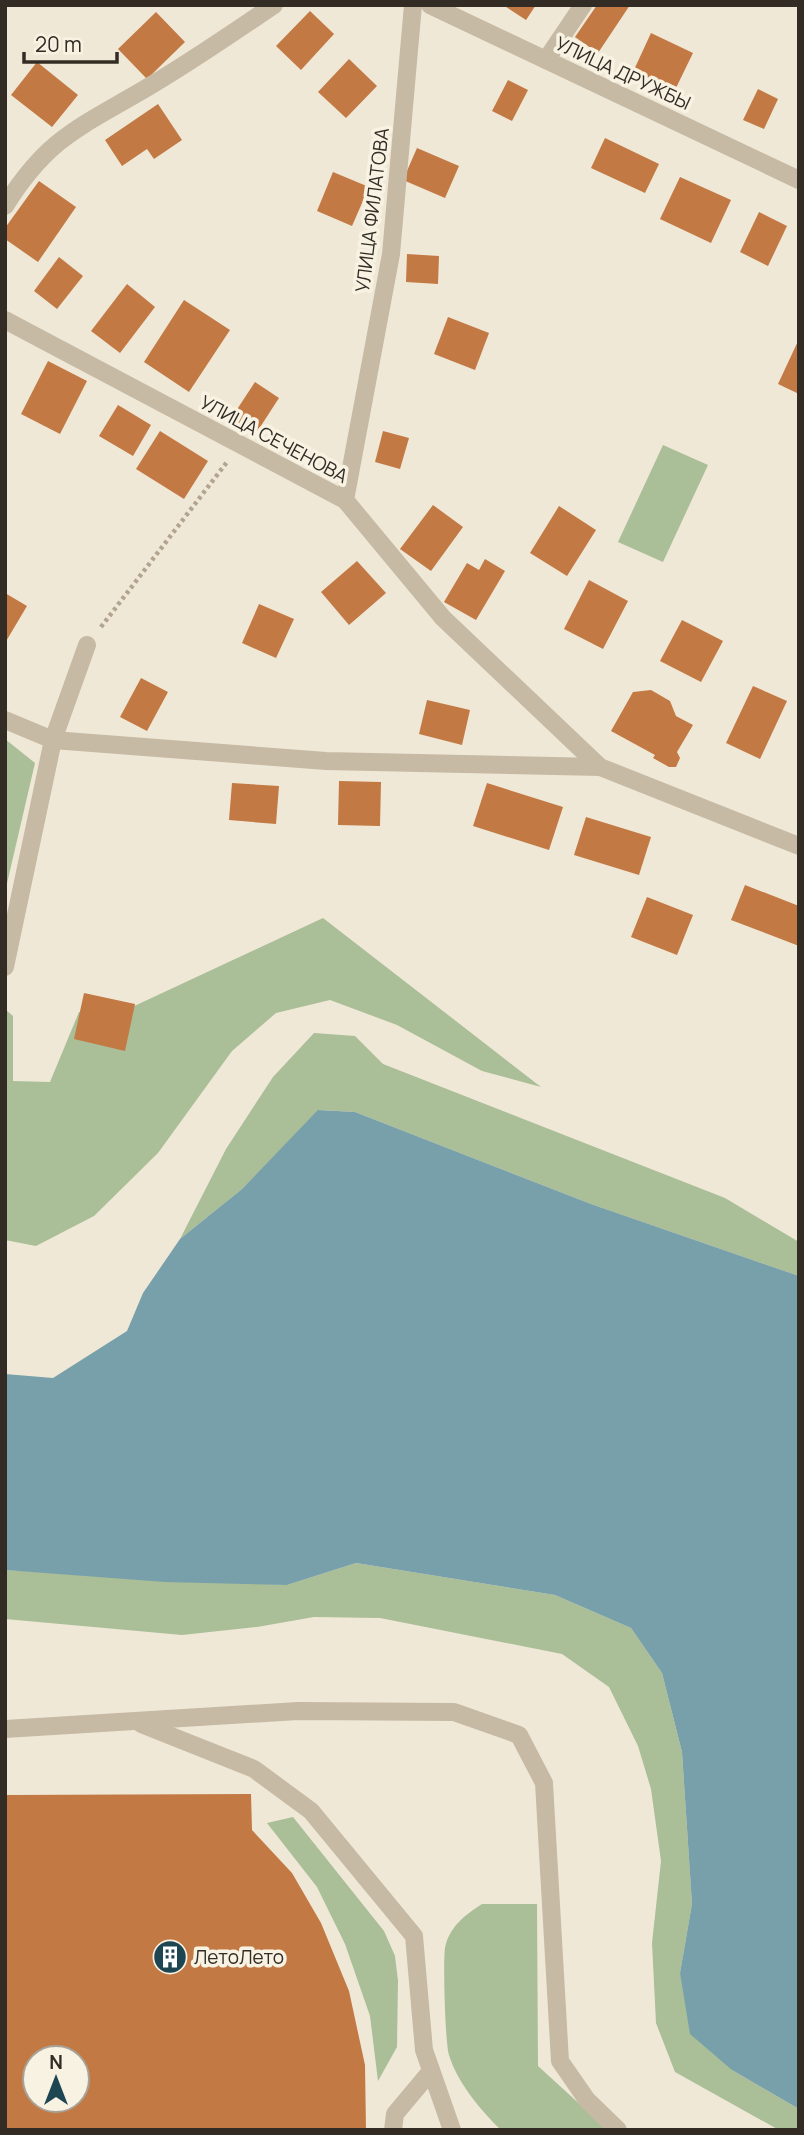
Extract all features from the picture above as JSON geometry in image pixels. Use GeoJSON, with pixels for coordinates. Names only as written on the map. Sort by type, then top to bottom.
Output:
{"type":"FeatureCollection","features":[{"type":"Feature","properties":{"kind":"street"},"geometry":{"type":"LineString","coordinates":[[5,206],[40,156],[85,121],[143,90],[274,5]]}},
{"type":"Feature","properties":{"kind":"street","name":"УЛИЦА ФИЛАТОВА"},"geometry":{"type":"LineString","coordinates":[[345,500],[391,254],[413,5]]}},
{"type":"Feature","properties":{"kind":"street","name":"УЛИЦА ДРУЖБЫ"},"geometry":{"type":"LineString","coordinates":[[430,5],[799,180]]}},
{"type":"Feature","properties":{"kind":"street"},"geometry":{"type":"LineString","coordinates":[[546,60],[583,5]]}},
{"type":"Feature","properties":{"kind":"street","name":"УЛИЦА СЕЧЕНОВА"},"geometry":{"type":"LineString","coordinates":[[5,320],[345,500],[443,618],[600,767]]}},
{"type":"Feature","properties":{"kind":"street"},"geometry":{"type":"LineString","coordinates":[[5,967],[52,740],[87,645]]}},
{"type":"Feature","properties":{"kind":"street","name":"УЛИЦА СЕЧЕНОВА"},"geometry":{"type":"LineString","coordinates":[[5,720],[52,740],[326,761],[600,767],[799,846]]}},
{"type":"Feature","properties":{"kind":"street"},"geometry":{"type":"LineString","coordinates":[[5,1729],[138,1723],[298,1711],[454,1712],[519,1735],[544,1783],[560,2061],[587,2100],[618,2130]]}},
{"type":"Feature","properties":{"kind":"street"},"geometry":{"type":"LineString","coordinates":[[138,1723],[254,1769],[311,1811],[414,1936],[424,2050],[452,2130]]}},
{"type":"Feature","properties":{"kind":"street"},"geometry":{"type":"LineString","coordinates":[[393,2130],[395,2114],[431,2071]]}},
{"type":"Feature","properties":{"kind":"path"},"geometry":{"type":"LineString","coordinates":[[87,645],[241,445]]}},
{"type":"Feature","properties":{"kind":"green space"},"geometry":{"type":"Polygon","coordinates":[[[663,445],[708,465],[663,562],[618,542],[663,445]]]}},
{"type":"Feature","properties":{"kind":"green space"},"geometry":{"type":"Polygon","coordinates":[[[5,739],[35,763],[5,892],[5,739]]]}},
{"type":"Feature","properties":{"kind":"green space"},"geometry":{"type":"Polygon","coordinates":[[[323,918],[541,1087],[482,1071],[397,1025],[330,1000],[276,1013],[232,1051],[158,1153],[94,1216],[36,1246],[5,1240],[5,1009],[13,1016],[13,1081],[50,1082],[79,1012],[130,1008],[323,918]]]}},
{"type":"Feature","properties":{"kind":"green space"},"geometry":{"type":"Polygon","coordinates":[[[314,1033],[355,1036],[383,1064],[725,1198],[799,1242],[799,1276],[591,1204],[355,1112],[319,1110],[242,1189],[180,1239],[226,1149],[273,1077],[314,1033]]]}},
{"type":"Feature","properties":{"kind":"green space"},"geometry":{"type":"Polygon","coordinates":[[[356,1563],[555,1595],[631,1628],[662,1673],[682,1752],[692,1904],[680,1973],[732,2070],[799,2109],[799,2130],[779,2130],[675,2072],[656,2023],[652,1943],[661,1861],[651,1789],[638,1746],[609,1687],[562,1654],[380,1618],[314,1617],[257,1627],[182,1635],[5,1619],[5,1570],[287,1585],[356,1563]]]}},
{"type":"Feature","properties":{"kind":"green space"},"geometry":{"type":"Polygon","coordinates":[[[293,1817],[384,1931],[395,1956],[398,1981],[397,2047],[378,2081],[370,2016],[345,1944],[317,1887],[267,1823],[293,1817]]]}},
{"type":"Feature","properties":{"kind":"green space"},"geometry":{"type":"Polygon","coordinates":[[[482,1904],[537,1904],[538,2066],[608,2130],[501,2130],[464,2086],[449,2055],[445,1948],[454,1927],[482,1904]]]}},
{"type":"Feature","properties":{"kind":"water"},"geometry":{"type":"Polygon","coordinates":[[[318,1110],[355,1112],[591,1204],[799,1276],[799,2109],[732,2070],[690,2034],[680,1973],[692,1904],[682,1752],[662,1673],[631,1628],[555,1595],[356,1563],[287,1585],[165,1582],[5,1570],[5,1374],[53,1378],[127,1331],[143,1293],[180,1239],[242,1189],[318,1110]]]}},
{"type":"Feature","properties":{"kind":"building"},"geometry":{"type":"Polygon","coordinates":[[[503,5],[536,5],[526,20],[503,5]]]}},
{"type":"Feature","properties":{"kind":"building"},"geometry":{"type":"Polygon","coordinates":[[[597,5],[630,5],[598,53],[575,37],[597,5]]]}},
{"type":"Feature","properties":{"kind":"building"},"geometry":{"type":"Polygon","coordinates":[[[310,11],[334,34],[301,70],[276,46],[310,11]]]}},
{"type":"Feature","properties":{"kind":"building"},"geometry":{"type":"Polygon","coordinates":[[[156,12],[185,42],[147,79],[118,49],[156,12]]]}},
{"type":"Feature","properties":{"kind":"building"},"geometry":{"type":"Polygon","coordinates":[[[651,33],[693,53],[674,92],[633,72],[651,33]]]}},
{"type":"Feature","properties":{"kind":"building"},"geometry":{"type":"Polygon","coordinates":[[[349,59],[377,86],[346,118],[318,92],[349,59]]]}},
{"type":"Feature","properties":{"kind":"building"},"geometry":{"type":"Polygon","coordinates":[[[37,62],[78,95],[52,127],[11,95],[37,62]]]}},
{"type":"Feature","properties":{"kind":"building"},"geometry":{"type":"Polygon","coordinates":[[[508,80],[528,90],[512,121],[492,111],[508,80]]]}},
{"type":"Feature","properties":{"kind":"building"},"geometry":{"type":"Polygon","coordinates":[[[758,89],[778,99],[764,129],[743,120],[758,89]]]}},
{"type":"Feature","properties":{"kind":"building"},"geometry":{"type":"Polygon","coordinates":[[[158,104],[182,140],[154,159],[147,149],[122,166],[105,140],[158,104]]]}},
{"type":"Feature","properties":{"kind":"building"},"geometry":{"type":"Polygon","coordinates":[[[605,138],[659,164],[645,193],[591,168],[605,138]]]}},
{"type":"Feature","properties":{"kind":"building"},"geometry":{"type":"Polygon","coordinates":[[[417,148],[459,166],[445,198],[403,180],[417,148]]]}},
{"type":"Feature","properties":{"kind":"building"},"geometry":{"type":"Polygon","coordinates":[[[333,172],[369,187],[352,226],[317,211],[333,172]]]}},
{"type":"Feature","properties":{"kind":"building"},"geometry":{"type":"Polygon","coordinates":[[[680,177],[731,200],[711,243],[660,219],[680,177]]]}},
{"type":"Feature","properties":{"kind":"building"},"geometry":{"type":"Polygon","coordinates":[[[39,181],[76,207],[38,262],[5,239],[5,228],[39,181]]]}},
{"type":"Feature","properties":{"kind":"building"},"geometry":{"type":"Polygon","coordinates":[[[759,212],[787,226],[768,266],[740,252],[759,212]]]}},
{"type":"Feature","properties":{"kind":"building"},"geometry":{"type":"Polygon","coordinates":[[[407,254],[439,256],[438,284],[406,282],[407,254]]]}},
{"type":"Feature","properties":{"kind":"building"},"geometry":{"type":"Polygon","coordinates":[[[59,257],[83,276],[57,309],[34,291],[59,257]]]}},
{"type":"Feature","properties":{"kind":"building"},"geometry":{"type":"Polygon","coordinates":[[[127,284],[155,307],[120,353],[91,331],[127,284]]]}},
{"type":"Feature","properties":{"kind":"building"},"geometry":{"type":"Polygon","coordinates":[[[184,300],[230,330],[189,392],[144,362],[184,300]]]}},
{"type":"Feature","properties":{"kind":"building"},"geometry":{"type":"Polygon","coordinates":[[[448,317],[489,333],[475,370],[434,354],[448,317]]]}},
{"type":"Feature","properties":{"kind":"building"},"geometry":{"type":"Polygon","coordinates":[[[799,339],[799,394],[778,384],[799,339]]]}},
{"type":"Feature","properties":{"kind":"building"},"geometry":{"type":"Polygon","coordinates":[[[48,361],[87,381],[60,434],[21,414],[48,361]]]}},
{"type":"Feature","properties":{"kind":"building"},"geometry":{"type":"Polygon","coordinates":[[[255,382],[279,398],[255,435],[230,420],[255,382]]]}},
{"type":"Feature","properties":{"kind":"building"},"geometry":{"type":"Polygon","coordinates":[[[118,405],[151,425],[133,456],[99,436],[118,405]]]}},
{"type":"Feature","properties":{"kind":"building"},"geometry":{"type":"Polygon","coordinates":[[[160,431],[208,461],[184,499],[136,469],[160,431]]]}},
{"type":"Feature","properties":{"kind":"building"},"geometry":{"type":"Polygon","coordinates":[[[383,431],[409,438],[400,469],[375,462],[383,431]]]}},
{"type":"Feature","properties":{"kind":"building"},"geometry":{"type":"Polygon","coordinates":[[[433,505],[463,527],[431,571],[400,549],[433,505]]]}},
{"type":"Feature","properties":{"kind":"building"},"geometry":{"type":"Polygon","coordinates":[[[559,506],[596,530],[567,576],[530,553],[559,506]]]}},
{"type":"Feature","properties":{"kind":"building"},"geometry":{"type":"Polygon","coordinates":[[[485,559],[505,571],[476,620],[444,602],[467,563],[479,570],[485,559]]]}},
{"type":"Feature","properties":{"kind":"building"},"geometry":{"type":"Polygon","coordinates":[[[357,561],[386,593],[349,625],[321,592],[357,561]]]}},
{"type":"Feature","properties":{"kind":"building"},"geometry":{"type":"Polygon","coordinates":[[[589,580],[628,601],[603,649],[564,629],[589,580]]]}},
{"type":"Feature","properties":{"kind":"building"},"geometry":{"type":"Polygon","coordinates":[[[5,593],[27,606],[5,643],[5,593]]]}},
{"type":"Feature","properties":{"kind":"building"},"geometry":{"type":"Polygon","coordinates":[[[259,604],[294,619],[276,658],[242,643],[259,604]]]}},
{"type":"Feature","properties":{"kind":"building"},"geometry":{"type":"Polygon","coordinates":[[[682,620],[723,641],[701,682],[660,661],[682,620]]]}},
{"type":"Feature","properties":{"kind":"building"},"geometry":{"type":"Polygon","coordinates":[[[141,678],[168,692],[147,731],[120,717],[141,678]]]}},
{"type":"Feature","properties":{"kind":"building"},"geometry":{"type":"Polygon","coordinates":[[[753,686],[787,701],[760,759],[726,743],[753,686]]]}},
{"type":"Feature","properties":{"kind":"building"},"geometry":{"type":"Polygon","coordinates":[[[651,690],[670,701],[676,716],[693,725],[677,752],[680,758],[676,767],[669,767],[653,758],[655,755],[611,731],[633,692],[651,690]]]}},
{"type":"Feature","properties":{"kind":"building"},"geometry":{"type":"Polygon","coordinates":[[[427,700],[470,710],[462,745],[419,734],[427,700]]]}},
{"type":"Feature","properties":{"kind":"building"},"geometry":{"type":"Polygon","coordinates":[[[339,781],[381,782],[380,826],[338,825],[339,781]]]}},
{"type":"Feature","properties":{"kind":"building"},"geometry":{"type":"Polygon","coordinates":[[[232,783],[279,786],[276,824],[229,820],[232,783]]]}},
{"type":"Feature","properties":{"kind":"building"},"geometry":{"type":"Polygon","coordinates":[[[487,783],[563,807],[549,850],[473,826],[487,783]]]}},
{"type":"Feature","properties":{"kind":"building"},"geometry":{"type":"Polygon","coordinates":[[[586,817],[651,837],[639,875],[574,855],[586,817]]]}},
{"type":"Feature","properties":{"kind":"building"},"geometry":{"type":"Polygon","coordinates":[[[745,885],[799,906],[799,946],[731,920],[745,885]]]}},
{"type":"Feature","properties":{"kind":"building"},"geometry":{"type":"Polygon","coordinates":[[[647,897],[693,915],[677,955],[631,937],[647,897]]]}},
{"type":"Feature","properties":{"kind":"building"},"geometry":{"type":"Polygon","coordinates":[[[84,993],[135,1004],[125,1051],[74,1039],[84,993]]]}},
{"type":"Feature","properties":{"kind":"building","name":"ЛетоЛето"},"geometry":{"type":"Polygon","coordinates":[[[251,1794],[252,1830],[292,1873],[321,1923],[349,1991],[365,2065],[366,2130],[5,2130],[5,1795],[251,1794]]]}},
{"type":"Feature","properties":{"kind":"place","name":"ЛетоЛето"},"geometry":{"type":"Point","coordinates":[170,1957]}}]}
